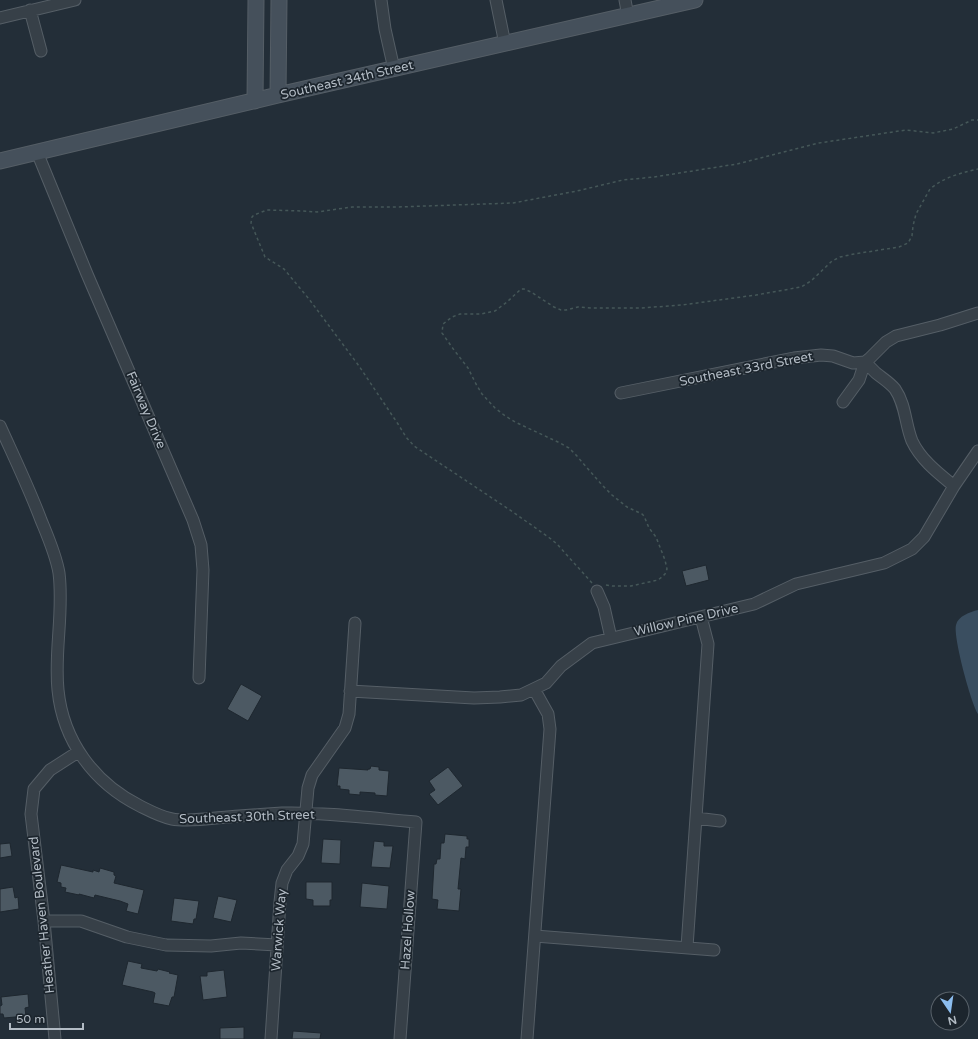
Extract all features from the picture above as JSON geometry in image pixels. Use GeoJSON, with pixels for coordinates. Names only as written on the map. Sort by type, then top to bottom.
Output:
{"type":"FeatureCollection","features":[{"type":"Feature","properties":{"kind":"street"},"geometry":{"type":"LineString","coordinates":[[0,18],[75,0]]}},
{"type":"Feature","properties":{"kind":"street"},"geometry":{"type":"LineString","coordinates":[[255,101],[256,0]]}},
{"type":"Feature","properties":{"kind":"street"},"geometry":{"type":"LineString","coordinates":[[278,95],[279,0]]}},
{"type":"Feature","properties":{"kind":"street"},"geometry":{"type":"LineString","coordinates":[[381,0],[385,29],[394,69]]}},
{"type":"Feature","properties":{"kind":"street"},"geometry":{"type":"LineString","coordinates":[[496,0],[505,44]]}},
{"type":"Feature","properties":{"kind":"street"},"geometry":{"type":"LineString","coordinates":[[625,0],[628,16]]}},
{"type":"Feature","properties":{"kind":"street","name":"Southeast 34th Street"},"geometry":{"type":"LineString","coordinates":[[0,161],[278,95],[695,0]]}},
{"type":"Feature","properties":{"kind":"street"},"geometry":{"type":"LineString","coordinates":[[30,10],[41,51]]}},
{"type":"Feature","properties":{"kind":"street","name":"Fairway Drive"},"geometry":{"type":"LineString","coordinates":[[37,152],[87,274],[181,493],[201,545],[203,570],[199,678]]}},
{"type":"Feature","properties":{"kind":"street"},"geometry":{"type":"LineString","coordinates":[[843,402],[859,380],[865,362],[886,342],[896,336],[940,325],[978,312]]}},
{"type":"Feature","properties":{"kind":"street","name":"Southeast 33rd Street"},"geometry":{"type":"LineString","coordinates":[[621,393],[794,358],[833,356],[853,363],[865,362]]}},
{"type":"Feature","properties":{"kind":"street"},"geometry":{"type":"LineString","coordinates":[[865,362],[877,374],[886,379],[900,398],[912,440],[918,451],[926,462],[954,486]]}},
{"type":"Feature","properties":{"kind":"street","name":"Southeast 30th Street"},"geometry":{"type":"LineString","coordinates":[[0,426],[30,492],[55,554],[59,573],[60,616],[57,660],[58,690],[62,714],[78,752],[100,779],[125,799],[152,812],[173,819],[200,820],[240,816],[306,813],[416,822]]}},
{"type":"Feature","properties":{"kind":"street","name":"Willow Pine Drive"},"geometry":{"type":"LineString","coordinates":[[350,691],[474,698],[500,698],[521,695],[546,683],[562,666],[592,643],[754,604],[796,584],[884,563],[912,549],[924,536],[954,486],[978,451]]}},
{"type":"Feature","properties":{"kind":"street"},"geometry":{"type":"LineString","coordinates":[[600,586],[611,638]]}},
{"type":"Feature","properties":{"kind":"street"},"geometry":{"type":"LineString","coordinates":[[687,947],[708,644],[701,617]]}},
{"type":"Feature","properties":{"kind":"street","name":"Warwick Way"},"geometry":{"type":"LineString","coordinates":[[271,1039],[282,883],[287,870],[298,856],[303,844],[308,788],[312,775],[345,728],[348,714],[355,623]]}},
{"type":"Feature","properties":{"kind":"street"},"geometry":{"type":"LineString","coordinates":[[527,1039],[550,729],[548,714],[534,689]]}},
{"type":"Feature","properties":{"kind":"street","name":"Heather Haven Boulevard"},"geometry":{"type":"LineString","coordinates":[[55,1039],[44,921],[31,814],[34,789],[50,770],[78,752]]}},
{"type":"Feature","properties":{"kind":"street"},"geometry":{"type":"LineString","coordinates":[[696,818],[720,821]]}},
{"type":"Feature","properties":{"kind":"street","name":"Hazel Hollow"},"geometry":{"type":"LineString","coordinates":[[400,1039],[416,822]]}},
{"type":"Feature","properties":{"kind":"street"},"geometry":{"type":"LineString","coordinates":[[44,921],[81,920],[127,937],[166,945],[212,946],[241,943],[277,945]]}},
{"type":"Feature","properties":{"kind":"street"},"geometry":{"type":"LineString","coordinates":[[535,936],[714,950]]}},
{"type":"Feature","properties":{"kind":"path"},"geometry":{"type":"LineString","coordinates":[[978,120],[972,120],[953,129],[933,133],[906,130],[819,143],[737,164],[654,177],[623,180],[513,204],[397,208],[352,207],[317,212],[267,210],[254,215],[251,223],[265,257],[284,269],[309,299],[351,354],[406,437],[414,446],[513,512],[557,544],[591,581],[600,586],[631,586],[658,580],[665,574],[667,569],[656,537],[649,528],[644,516],[612,496],[569,448],[515,422],[504,416],[495,408],[482,394],[468,368],[442,333],[443,324],[452,317],[460,314],[474,315],[488,313],[500,308],[519,291],[524,289],[554,307],[561,310],[566,310],[578,307],[641,308],[682,305],[801,287],[811,281],[832,261],[840,257],[899,247],[908,243],[912,236],[916,214],[930,189],[956,174],[978,169]]}},
{"type":"Feature","properties":{"kind":"path"},"geometry":{"type":"LineString","coordinates":[[591,581],[600,586]]}},
{"type":"Feature","properties":{"kind":"water"},"geometry":{"type":"Polygon","coordinates":[[[978,610],[978,714],[963,670],[957,642],[956,625],[959,619],[968,613],[978,610]]]}},
{"type":"Feature","properties":{"kind":"building"},"geometry":{"type":"Polygon","coordinates":[[[706,565],[709,580],[686,586],[682,571],[706,565]]]}},
{"type":"Feature","properties":{"kind":"building"},"geometry":{"type":"Polygon","coordinates":[[[241,684],[262,696],[248,721],[227,709],[241,684]]]}},
{"type":"Feature","properties":{"kind":"building"},"geometry":{"type":"Polygon","coordinates":[[[371,766],[379,767],[379,770],[389,771],[387,796],[375,795],[375,793],[360,792],[360,795],[349,794],[349,790],[340,789],[340,786],[337,786],[339,768],[368,770],[371,766]]]}},
{"type":"Feature","properties":{"kind":"building"},"geometry":{"type":"Polygon","coordinates":[[[448,767],[463,786],[438,805],[429,794],[435,790],[429,781],[448,767]]]}},
{"type":"Feature","properties":{"kind":"building"},"geometry":{"type":"Polygon","coordinates":[[[445,834],[467,836],[467,839],[469,839],[469,847],[466,847],[465,859],[461,858],[458,889],[461,889],[459,911],[437,909],[438,900],[432,899],[434,864],[436,864],[437,859],[440,859],[441,843],[444,843],[445,834]]]}},
{"type":"Feature","properties":{"kind":"building"},"geometry":{"type":"Polygon","coordinates":[[[323,839],[341,840],[340,864],[321,863],[323,839]]]}},
{"type":"Feature","properties":{"kind":"building"},"geometry":{"type":"Polygon","coordinates":[[[374,841],[384,842],[384,846],[393,846],[390,868],[371,867],[374,841]]]}},
{"type":"Feature","properties":{"kind":"building"},"geometry":{"type":"Polygon","coordinates":[[[10,843],[12,856],[0,858],[0,844],[10,843]]]}},
{"type":"Feature","properties":{"kind":"building"},"geometry":{"type":"Polygon","coordinates":[[[61,865],[93,872],[93,870],[99,872],[100,868],[114,872],[114,875],[116,876],[114,883],[144,890],[138,914],[126,911],[128,904],[120,901],[95,895],[94,898],[65,892],[66,888],[61,887],[61,883],[57,882],[61,865]]]}},
{"type":"Feature","properties":{"kind":"building"},"geometry":{"type":"Polygon","coordinates":[[[306,882],[332,882],[332,900],[330,900],[330,906],[313,906],[313,900],[306,899],[306,882]]]}},
{"type":"Feature","properties":{"kind":"building"},"geometry":{"type":"Polygon","coordinates":[[[362,883],[389,886],[387,909],[360,907],[362,883]]]}},
{"type":"Feature","properties":{"kind":"building"},"geometry":{"type":"Polygon","coordinates":[[[13,887],[15,898],[18,897],[19,909],[0,912],[0,889],[13,887]]]}},
{"type":"Feature","properties":{"kind":"building"},"geometry":{"type":"Polygon","coordinates":[[[218,896],[237,900],[231,922],[213,918],[218,896]]]}},
{"type":"Feature","properties":{"kind":"building"},"geometry":{"type":"Polygon","coordinates":[[[174,898],[199,901],[196,919],[194,919],[193,924],[171,921],[174,898]]]}},
{"type":"Feature","properties":{"kind":"building"},"geometry":{"type":"Polygon","coordinates":[[[128,961],[142,964],[141,968],[157,971],[158,969],[178,975],[174,997],[172,997],[169,1006],[153,1003],[155,993],[153,992],[122,985],[128,961]]]}},
{"type":"Feature","properties":{"kind":"building"},"geometry":{"type":"Polygon","coordinates":[[[224,970],[227,997],[203,1000],[200,976],[207,976],[207,972],[224,970]]]}},
{"type":"Feature","properties":{"kind":"building"},"geometry":{"type":"Polygon","coordinates":[[[28,994],[29,1007],[25,1008],[26,1016],[4,1018],[3,1014],[0,1014],[0,1006],[2,1005],[1,997],[28,994]]]}},
{"type":"Feature","properties":{"kind":"building"},"geometry":{"type":"Polygon","coordinates":[[[244,1027],[244,1039],[220,1039],[220,1028],[244,1027]]]}},
{"type":"Feature","properties":{"kind":"building"},"geometry":{"type":"Polygon","coordinates":[[[293,1031],[321,1033],[320,1039],[292,1039],[293,1031]]]}}]}
